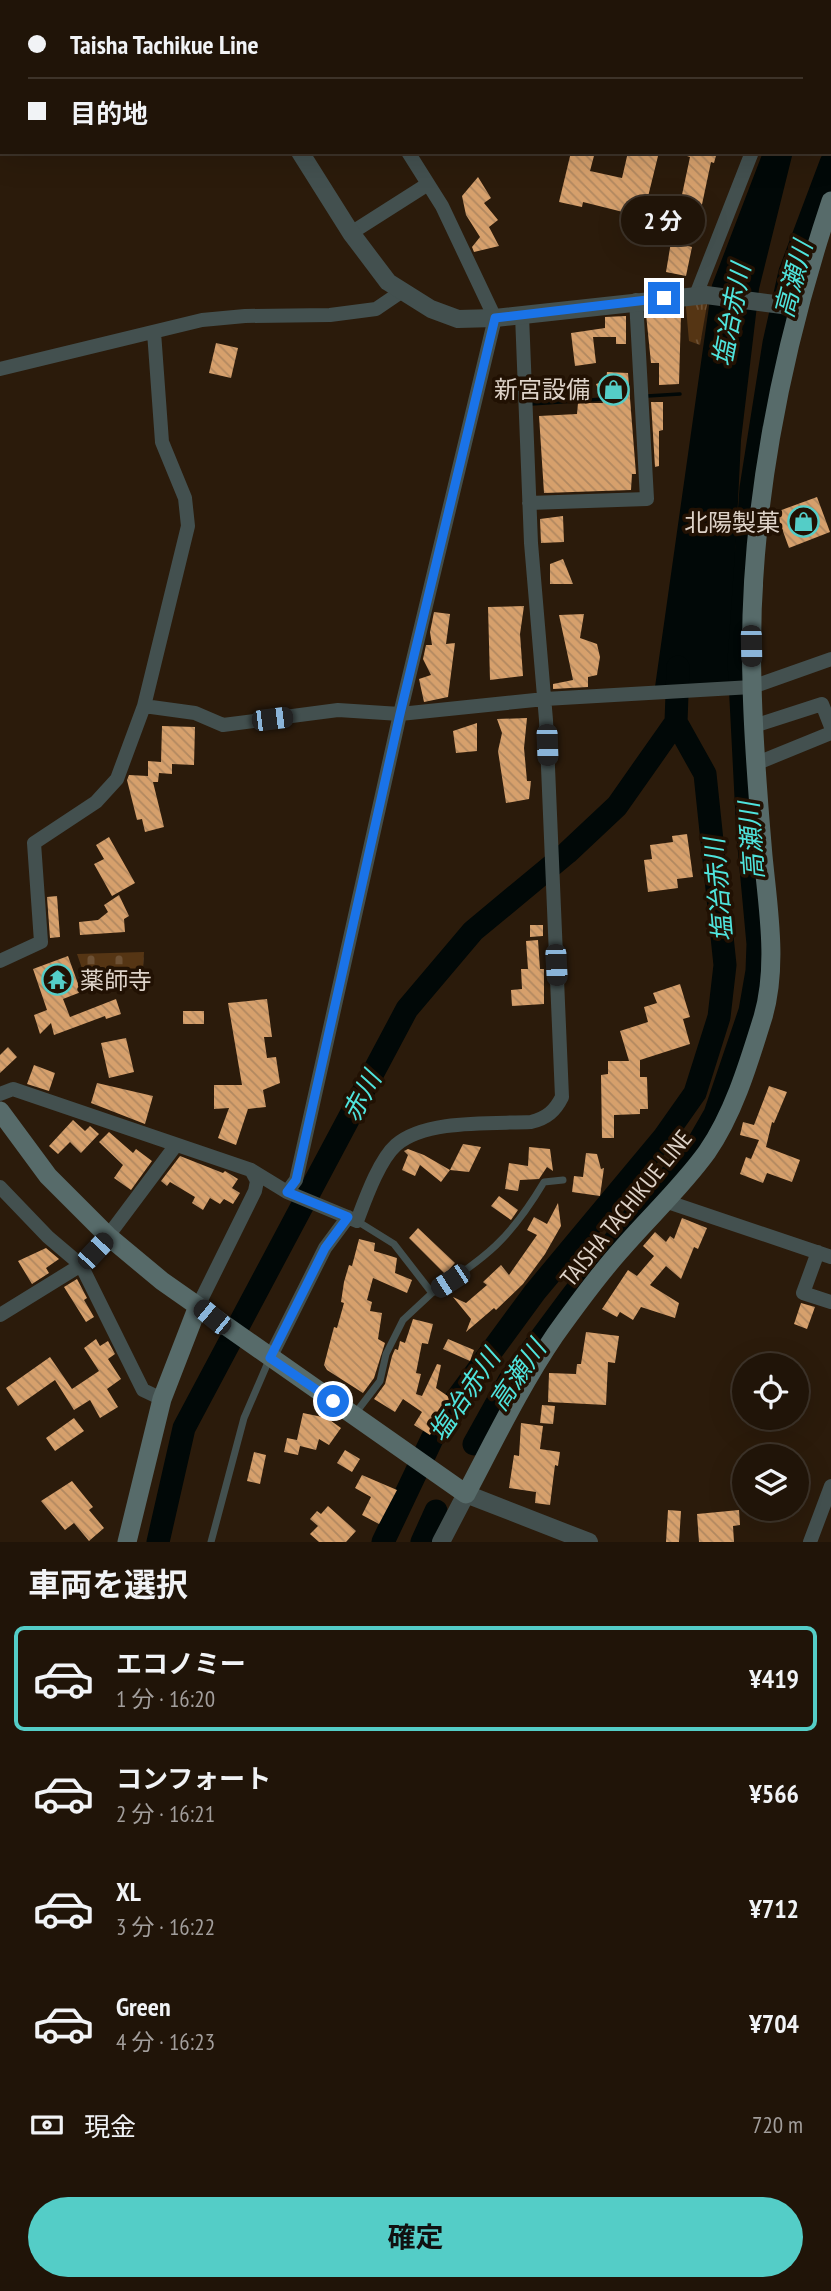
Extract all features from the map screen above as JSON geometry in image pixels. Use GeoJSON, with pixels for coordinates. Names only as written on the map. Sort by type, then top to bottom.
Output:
{"type":"FeatureCollection","features":[{"type":"Feature","properties":{"kind":"main road","name":"TAISHA TACHIKUE LINE"},"geometry":{"type":"LineString","coordinates":[[466,1494],[519,1394],[555,1336],[618,1253],[708,1150],[727,1118],[764,1013],[769,981],[769,928],[755,764],[750,625],[768,464],[797,307],[831,201]]}},
{"type":"Feature","properties":{"kind":"main road"},"geometry":{"type":"LineString","coordinates":[[0,1111],[48,1176],[108,1236],[205,1312],[466,1494]]}},
{"type":"Feature","properties":{"kind":"main road"},"geometry":{"type":"LineString","coordinates":[[127,1542],[162,1399],[205,1312]]}},
{"type":"Feature","properties":{"kind":"street"},"geometry":{"type":"LineString","coordinates":[[301,154],[351,233],[388,282],[401,292],[458,318],[495,318],[636,300],[701,295],[797,307]]}},
{"type":"Feature","properties":{"kind":"street"},"geometry":{"type":"LineString","coordinates":[[287,1192],[296,1180],[400,714],[495,318],[442,206],[409,154]]}},
{"type":"Feature","properties":{"kind":"street"},"geometry":{"type":"LineString","coordinates":[[701,295],[750,154]]}},
{"type":"Feature","properties":{"kind":"street"},"geometry":{"type":"LineString","coordinates":[[351,233],[428,184]]}},
{"type":"Feature","properties":{"kind":"street"},"geometry":{"type":"LineString","coordinates":[[0,369],[202,320],[245,316],[321,316],[376,310],[401,292]]}},
{"type":"Feature","properties":{"kind":"street"},"geometry":{"type":"LineString","coordinates":[[529,503],[647,499],[636,300]]}},
{"type":"Feature","properties":{"kind":"street"},"geometry":{"type":"LineString","coordinates":[[265,1355],[325,1248],[353,1219],[394,1147],[410,1136],[431,1128],[544,1119],[562,1097],[545,699],[529,503],[522,315]]}},
{"type":"Feature","properties":{"kind":"street"},"geometry":{"type":"LineString","coordinates":[[0,961],[41,942],[34,842],[96,802],[117,779],[144,706],[188,526],[185,498],[162,442],[154,332]]}},
{"type":"Feature","properties":{"kind":"street"},"geometry":{"type":"LineString","coordinates":[[144,706],[195,713],[223,725],[338,710],[400,714],[545,699],[752,687],[831,659]]}},
{"type":"Feature","properties":{"kind":"street"},"geometry":{"type":"LineString","coordinates":[[754,726],[822,704],[831,727]]}},
{"type":"Feature","properties":{"kind":"street"},"geometry":{"type":"LineString","coordinates":[[755,764],[831,733]]}},
{"type":"Feature","properties":{"kind":"street"},"geometry":{"type":"LineString","coordinates":[[0,1094],[13,1089],[251,1170],[287,1192],[353,1219]]}},
{"type":"Feature","properties":{"kind":"street"},"geometry":{"type":"LineString","coordinates":[[0,1314],[81,1265],[108,1236],[176,1145]]}},
{"type":"Feature","properties":{"kind":"street"},"geometry":{"type":"LineString","coordinates":[[205,1312],[255,1192],[257,1181],[251,1170]]}},
{"type":"Feature","properties":{"kind":"street"},"geometry":{"type":"LineString","coordinates":[[0,1187],[81,1265],[143,1390],[162,1399]]}},
{"type":"Feature","properties":{"kind":"street"},"geometry":{"type":"LineString","coordinates":[[665,1201],[825,1255],[803,1293],[831,1302]]}},
{"type":"Feature","properties":{"kind":"street"},"geometry":{"type":"LineString","coordinates":[[810,1542],[831,1486]]}},
{"type":"Feature","properties":{"kind":"street"},"geometry":{"type":"LineString","coordinates":[[441,1542],[466,1494],[588,1542]]}},
{"type":"Feature","properties":{"kind":"lane"},"geometry":{"type":"LineString","coordinates":[[354,1416],[380,1381],[387,1354],[403,1320],[432,1293],[485,1258],[526,1212],[544,1182],[563,1180]]}},
{"type":"Feature","properties":{"kind":"lane"},"geometry":{"type":"LineString","coordinates":[[353,1219],[394,1244],[432,1293]]}},
{"type":"Feature","properties":{"kind":"lane"},"geometry":{"type":"LineString","coordinates":[[211,1542],[244,1418],[265,1355]]}},
{"type":"Feature","properties":{"kind":"green space"},"geometry":{"type":"Polygon","coordinates":[[[685,296],[708,299],[700,345],[689,341],[685,296]]]}},
{"type":"Feature","properties":{"kind":"green space"},"geometry":{"type":"Polygon","coordinates":[[[144,952],[142,989],[109,988],[109,979],[85,977],[77,954],[144,952]]]}},
{"type":"Feature","properties":{"kind":"water"},"geometry":{"type":"Polygon","coordinates":[[[762,154],[793,154],[759,289],[741,440],[729,684],[655,687],[712,285],[762,154]]]}},
{"type":"Feature","properties":{"kind":"building"},"geometry":{"type":"Polygon","coordinates":[[[571,154],[594,154],[590,171],[622,178],[628,154],[659,154],[643,217],[583,202],[582,207],[559,202],[571,154]]]}},
{"type":"Feature","properties":{"kind":"building"},"geometry":{"type":"Polygon","coordinates":[[[716,154],[714,163],[711,162],[697,228],[676,223],[690,157],[687,156],[716,154]]]}},
{"type":"Feature","properties":{"kind":"building"},"geometry":{"type":"Polygon","coordinates":[[[478,177],[491,198],[484,203],[498,220],[489,227],[499,246],[474,252],[472,247],[480,237],[466,215],[462,196],[478,177]]]}},
{"type":"Feature","properties":{"kind":"building"},"geometry":{"type":"Polygon","coordinates":[[[671,242],[692,247],[686,276],[666,272],[671,242]]]}},
{"type":"Feature","properties":{"kind":"building"},"geometry":{"type":"Polygon","coordinates":[[[646,314],[681,314],[679,384],[659,385],[659,363],[651,363],[646,314]]]}},
{"type":"Feature","properties":{"kind":"building"},"geometry":{"type":"Polygon","coordinates":[[[626,316],[626,344],[616,344],[616,337],[593,337],[596,363],[575,366],[571,333],[605,328],[605,317],[626,316]]]}},
{"type":"Feature","properties":{"kind":"building"},"geometry":{"type":"Polygon","coordinates":[[[216,343],[238,348],[231,378],[209,373],[216,343]]]}},
{"type":"Feature","properties":{"kind":"building"},"geometry":{"type":"Polygon","coordinates":[[[607,372],[628,373],[636,474],[632,474],[631,490],[544,493],[539,416],[577,414],[578,403],[603,403],[596,384],[606,381],[607,372]]]}},
{"type":"Feature","properties":{"kind":"building"},"geometry":{"type":"Polygon","coordinates":[[[651,402],[663,402],[663,430],[659,431],[659,466],[655,467],[651,402]]]}},
{"type":"Feature","properties":{"kind":"building","name":"北陽製菓"},"geometry":{"type":"Polygon","coordinates":[[[817,497],[830,532],[789,548],[776,512],[817,497]]]}},
{"type":"Feature","properties":{"kind":"building"},"geometry":{"type":"Polygon","coordinates":[[[563,516],[564,542],[541,543],[540,519],[563,516]]]}},
{"type":"Feature","properties":{"kind":"building"},"geometry":{"type":"Polygon","coordinates":[[[563,559],[573,584],[550,584],[550,564],[563,559]]]}},
{"type":"Feature","properties":{"kind":"building"},"geometry":{"type":"Polygon","coordinates":[[[524,606],[520,634],[523,676],[490,680],[488,607],[524,606]]]}},
{"type":"Feature","properties":{"kind":"building"},"geometry":{"type":"Polygon","coordinates":[[[434,612],[450,614],[446,644],[455,643],[448,697],[424,702],[419,679],[431,675],[423,659],[426,645],[432,645],[430,632],[434,612]]]}},
{"type":"Feature","properties":{"kind":"building"},"geometry":{"type":"Polygon","coordinates":[[[584,614],[580,638],[597,644],[600,657],[597,675],[588,677],[588,687],[553,689],[553,684],[573,680],[559,615],[584,614]]]}},
{"type":"Feature","properties":{"kind":"building"},"geometry":{"type":"Polygon","coordinates":[[[527,718],[524,748],[527,781],[531,781],[529,799],[506,803],[498,751],[502,733],[497,719],[527,718]]]}},
{"type":"Feature","properties":{"kind":"building"},"geometry":{"type":"Polygon","coordinates":[[[477,723],[477,751],[456,753],[453,731],[477,723]]]}},
{"type":"Feature","properties":{"kind":"building"},"geometry":{"type":"Polygon","coordinates":[[[162,726],[195,727],[194,765],[172,764],[172,774],[159,773],[158,782],[153,782],[164,827],[145,832],[142,819],[137,820],[127,780],[129,775],[148,776],[148,761],[161,762],[162,726]]]}},
{"type":"Feature","properties":{"kind":"building"},"geometry":{"type":"Polygon","coordinates":[[[687,834],[693,877],[677,879],[678,888],[648,892],[644,860],[652,859],[650,845],[673,842],[672,836],[687,834]]]}},
{"type":"Feature","properties":{"kind":"building"},"geometry":{"type":"Polygon","coordinates":[[[109,837],[135,883],[112,896],[94,864],[104,859],[96,845],[109,837]]]}},
{"type":"Feature","properties":{"kind":"building"},"geometry":{"type":"Polygon","coordinates":[[[119,895],[129,916],[124,919],[125,932],[80,935],[79,922],[98,920],[108,912],[104,905],[119,895]]]}},
{"type":"Feature","properties":{"kind":"building"},"geometry":{"type":"Polygon","coordinates":[[[57,896],[60,937],[50,938],[47,897],[57,896]]]}},
{"type":"Feature","properties":{"kind":"building"},"geometry":{"type":"Polygon","coordinates":[[[530,925],[543,925],[543,936],[530,937],[530,925]]]}},
{"type":"Feature","properties":{"kind":"building"},"geometry":{"type":"Polygon","coordinates":[[[538,940],[540,969],[544,969],[544,1004],[512,1006],[511,990],[522,989],[521,969],[528,969],[526,941],[538,940]]]}},
{"type":"Feature","properties":{"kind":"building"},"geometry":{"type":"Polygon","coordinates":[[[68,956],[81,992],[63,999],[70,1017],[116,999],[121,1014],[106,1019],[105,1016],[54,1035],[51,1023],[40,1034],[34,1015],[47,1010],[33,969],[68,956]]]}},
{"type":"Feature","properties":{"kind":"building"},"geometry":{"type":"Polygon","coordinates":[[[680,984],[690,1017],[683,1019],[690,1044],[640,1060],[640,1077],[647,1077],[648,1109],[640,1109],[640,1114],[614,1115],[614,1138],[602,1138],[601,1075],[608,1074],[608,1061],[629,1061],[620,1031],[648,1022],[644,1007],[657,1003],[653,993],[680,984]]]}},
{"type":"Feature","properties":{"kind":"building"},"geometry":{"type":"Polygon","coordinates":[[[267,999],[272,1037],[264,1037],[267,1058],[276,1057],[280,1083],[263,1090],[266,1107],[248,1109],[236,1145],[218,1138],[229,1108],[214,1109],[214,1085],[242,1085],[228,1003],[267,999]]]}},
{"type":"Feature","properties":{"kind":"building"},"geometry":{"type":"Polygon","coordinates":[[[183,1011],[204,1011],[204,1024],[183,1024],[183,1011]]]}},
{"type":"Feature","properties":{"kind":"building"},"geometry":{"type":"Polygon","coordinates":[[[126,1038],[134,1072],[109,1078],[101,1043],[126,1038]]]}},
{"type":"Feature","properties":{"kind":"building"},"geometry":{"type":"Polygon","coordinates":[[[8,1047],[17,1057],[0,1073],[0,1055],[8,1047]]]}},
{"type":"Feature","properties":{"kind":"building"},"geometry":{"type":"Polygon","coordinates":[[[34,1065],[55,1073],[49,1091],[27,1084],[34,1065]]]}},
{"type":"Feature","properties":{"kind":"building"},"geometry":{"type":"Polygon","coordinates":[[[97,1083],[153,1096],[145,1124],[91,1103],[97,1083]]]}},
{"type":"Feature","properties":{"kind":"building"},"geometry":{"type":"Polygon","coordinates":[[[769,1086],[787,1092],[774,1123],[772,1122],[766,1147],[800,1160],[792,1182],[767,1173],[763,1183],[740,1174],[746,1157],[751,1159],[759,1140],[740,1135],[743,1122],[754,1125],[769,1086]]]}},
{"type":"Feature","properties":{"kind":"building"},"geometry":{"type":"Polygon","coordinates":[[[73,1120],[85,1131],[90,1126],[99,1134],[81,1153],[70,1142],[58,1154],[49,1146],[73,1120]]]}},
{"type":"Feature","properties":{"kind":"building"},"geometry":{"type":"Polygon","coordinates":[[[109,1132],[133,1153],[136,1149],[152,1161],[131,1190],[114,1178],[123,1165],[99,1142],[109,1132]]]}},
{"type":"Feature","properties":{"kind":"building"},"geometry":{"type":"Polygon","coordinates":[[[463,1144],[481,1147],[469,1172],[450,1170],[463,1144]]]}},
{"type":"Feature","properties":{"kind":"building"},"geometry":{"type":"Polygon","coordinates":[[[529,1147],[550,1149],[553,1171],[547,1167],[539,1179],[520,1180],[518,1191],[505,1189],[509,1163],[528,1166],[529,1147]]]}},
{"type":"Feature","properties":{"kind":"building"},"geometry":{"type":"Polygon","coordinates":[[[408,1149],[450,1170],[441,1182],[420,1165],[415,1176],[402,1170],[408,1155],[404,1151],[408,1149]]]}},
{"type":"Feature","properties":{"kind":"building"},"geometry":{"type":"Polygon","coordinates":[[[586,1153],[597,1154],[601,1169],[604,1168],[600,1196],[572,1192],[574,1176],[583,1177],[586,1153]]]}},
{"type":"Feature","properties":{"kind":"building"},"geometry":{"type":"Polygon","coordinates":[[[180,1156],[223,1173],[225,1171],[238,1179],[232,1188],[240,1193],[233,1204],[224,1199],[220,1204],[210,1198],[203,1210],[192,1203],[195,1197],[170,1182],[167,1186],[161,1181],[180,1156]]]}},
{"type":"Feature","properties":{"kind":"building"},"geometry":{"type":"Polygon","coordinates":[[[499,1196],[518,1210],[511,1220],[491,1206],[499,1196]]]}},
{"type":"Feature","properties":{"kind":"building"},"geometry":{"type":"Polygon","coordinates":[[[558,1203],[561,1226],[545,1254],[523,1284],[496,1310],[494,1308],[466,1332],[471,1319],[453,1297],[466,1303],[487,1285],[483,1282],[501,1265],[509,1275],[537,1235],[527,1230],[534,1217],[547,1224],[558,1203]]]}},
{"type":"Feature","properties":{"kind":"building"},"geometry":{"type":"Polygon","coordinates":[[[682,1218],[707,1228],[698,1249],[694,1247],[681,1279],[666,1266],[650,1285],[679,1303],[675,1318],[641,1307],[633,1320],[620,1312],[617,1317],[602,1309],[628,1270],[637,1276],[654,1256],[643,1246],[655,1232],[666,1242],[670,1236],[674,1239],[682,1218]]]}},
{"type":"Feature","properties":{"kind":"building"},"geometry":{"type":"Polygon","coordinates":[[[418,1228],[455,1263],[445,1274],[409,1238],[418,1228]]]}},
{"type":"Feature","properties":{"kind":"building"},"geometry":{"type":"Polygon","coordinates":[[[359,1239],[375,1243],[374,1251],[397,1258],[395,1273],[412,1280],[407,1293],[373,1278],[367,1300],[372,1302],[370,1311],[382,1313],[378,1339],[385,1343],[374,1378],[363,1393],[327,1370],[324,1365],[334,1327],[337,1328],[344,1303],[341,1302],[344,1282],[349,1265],[352,1266],[359,1239]]]}},
{"type":"Feature","properties":{"kind":"building"},"geometry":{"type":"Polygon","coordinates":[[[46,1248],[59,1259],[46,1268],[49,1273],[32,1284],[18,1261],[46,1248]]]}},
{"type":"Feature","properties":{"kind":"building"},"geometry":{"type":"Polygon","coordinates":[[[77,1279],[87,1298],[84,1300],[94,1317],[86,1322],[64,1287],[77,1279]]]}},
{"type":"Feature","properties":{"kind":"building"},"geometry":{"type":"Polygon","coordinates":[[[801,1303],[815,1307],[807,1329],[794,1324],[801,1303]]]}},
{"type":"Feature","properties":{"kind":"building"},"geometry":{"type":"Polygon","coordinates":[[[413,1319],[433,1324],[428,1344],[422,1343],[416,1373],[421,1374],[416,1394],[422,1396],[437,1364],[441,1365],[436,1388],[452,1399],[430,1435],[414,1425],[422,1412],[403,1399],[395,1412],[374,1399],[385,1384],[395,1349],[398,1350],[400,1341],[405,1343],[413,1319]]]}},
{"type":"Feature","properties":{"kind":"building"},"geometry":{"type":"Polygon","coordinates":[[[586,1332],[619,1336],[615,1363],[608,1362],[606,1405],[548,1402],[549,1373],[576,1374],[577,1364],[581,1364],[586,1332]]]}},
{"type":"Feature","properties":{"kind":"building"},"geometry":{"type":"Polygon","coordinates":[[[96,1339],[100,1346],[108,1341],[115,1354],[108,1359],[121,1379],[107,1389],[118,1407],[100,1418],[90,1400],[74,1410],[55,1380],[18,1406],[6,1388],[50,1357],[72,1389],[99,1371],[84,1348],[96,1339]]]}},
{"type":"Feature","properties":{"kind":"building"},"geometry":{"type":"Polygon","coordinates":[[[448,1339],[474,1350],[470,1361],[443,1349],[448,1339]]]}},
{"type":"Feature","properties":{"kind":"building"},"geometry":{"type":"Polygon","coordinates":[[[542,1405],[555,1406],[553,1424],[540,1423],[542,1405]]]}},
{"type":"Feature","properties":{"kind":"building"},"geometry":{"type":"Polygon","coordinates":[[[303,1413],[327,1418],[341,1428],[329,1445],[319,1439],[316,1450],[300,1446],[298,1455],[284,1452],[287,1438],[297,1440],[303,1413]]]}},
{"type":"Feature","properties":{"kind":"building"},"geometry":{"type":"Polygon","coordinates":[[[74,1418],[84,1431],[55,1451],[46,1438],[74,1418]]]}},
{"type":"Feature","properties":{"kind":"building"},"geometry":{"type":"Polygon","coordinates":[[[521,1423],[543,1426],[540,1449],[560,1452],[558,1466],[555,1465],[550,1505],[535,1503],[536,1492],[509,1488],[514,1455],[519,1456],[521,1423]]]}},
{"type":"Feature","properties":{"kind":"building"},"geometry":{"type":"Polygon","coordinates":[[[345,1450],[360,1459],[352,1472],[337,1463],[345,1450]]]}},
{"type":"Feature","properties":{"kind":"building"},"geometry":{"type":"Polygon","coordinates":[[[254,1452],[266,1455],[260,1484],[247,1481],[254,1452]]]}},
{"type":"Feature","properties":{"kind":"building"},"geometry":{"type":"Polygon","coordinates":[[[362,1475],[397,1490],[379,1524],[362,1515],[371,1497],[355,1488],[362,1475]]]}},
{"type":"Feature","properties":{"kind":"building"},"geometry":{"type":"Polygon","coordinates":[[[72,1481],[93,1507],[89,1510],[104,1528],[89,1541],[74,1523],[65,1530],[41,1501],[72,1481]]]}},
{"type":"Feature","properties":{"kind":"building"},"geometry":{"type":"Polygon","coordinates":[[[328,1506],[356,1531],[346,1542],[319,1542],[310,1534],[318,1526],[310,1519],[317,1511],[321,1514],[328,1506]]]}},
{"type":"Feature","properties":{"kind":"building"},"geometry":{"type":"Polygon","coordinates":[[[668,1510],[681,1511],[679,1542],[666,1542],[668,1510]]]}},
{"type":"Feature","properties":{"kind":"building"},"geometry":{"type":"Polygon","coordinates":[[[732,1511],[732,1521],[740,1521],[740,1525],[733,1526],[734,1542],[699,1542],[697,1514],[732,1511]]]}},
{"type":"Feature","properties":{"kind":"waterway","name":"高瀬川"},"geometry":{"type":"LineString","coordinates":[[474,1444],[509,1381],[569,1300],[626,1226],[696,1147],[715,1114],[750,1011],[757,971],[758,944],[748,836],[739,661],[751,488],[774,343],[790,272],[831,163]]}},
{"type":"Feature","properties":{"kind":"waterway"},"geometry":{"type":"LineString","coordinates":[[647,396],[680,394]]}},
{"type":"Feature","properties":{"kind":"waterway"},"geometry":{"type":"LineString","coordinates":[[531,404],[604,399]]}},
{"type":"Feature","properties":{"kind":"waterway","name":"塩冶赤川"},"geometry":{"type":"LineString","coordinates":[[383,1542],[441,1420],[535,1292],[664,1137],[695,1093],[719,1017],[725,965],[705,774],[676,722],[678,667]]}},
{"type":"Feature","properties":{"kind":"waterway","name":"赤川"},"geometry":{"type":"LineString","coordinates":[[158,1542],[184,1428],[407,1009],[473,931],[567,853],[617,806],[676,722]]}},
{"type":"Feature","properties":{"kind":"waterway","name":"高瀬川"},"geometry":{"type":"LineString","coordinates":[[422,1542],[436,1511]]}},
{"type":"Feature","properties":{"kind":"place","name":"新宮設備"},"geometry":{"type":"Point","coordinates":[613,389]}},
{"type":"Feature","properties":{"kind":"place","name":"北陽製菓"},"geometry":{"type":"Point","coordinates":[803,522]}},
{"type":"Feature","properties":{"kind":"place","name":"薬師寺"},"geometry":{"type":"Point","coordinates":[57,980]}},
{"type":"Feature","properties":{"kind":"route"},"geometry":{"type":"LineString","coordinates":[[333,1401],[270,1358],[325,1248],[348,1217],[287,1192],[296,1180],[400,714],[495,318],[664,298]]}}]}
